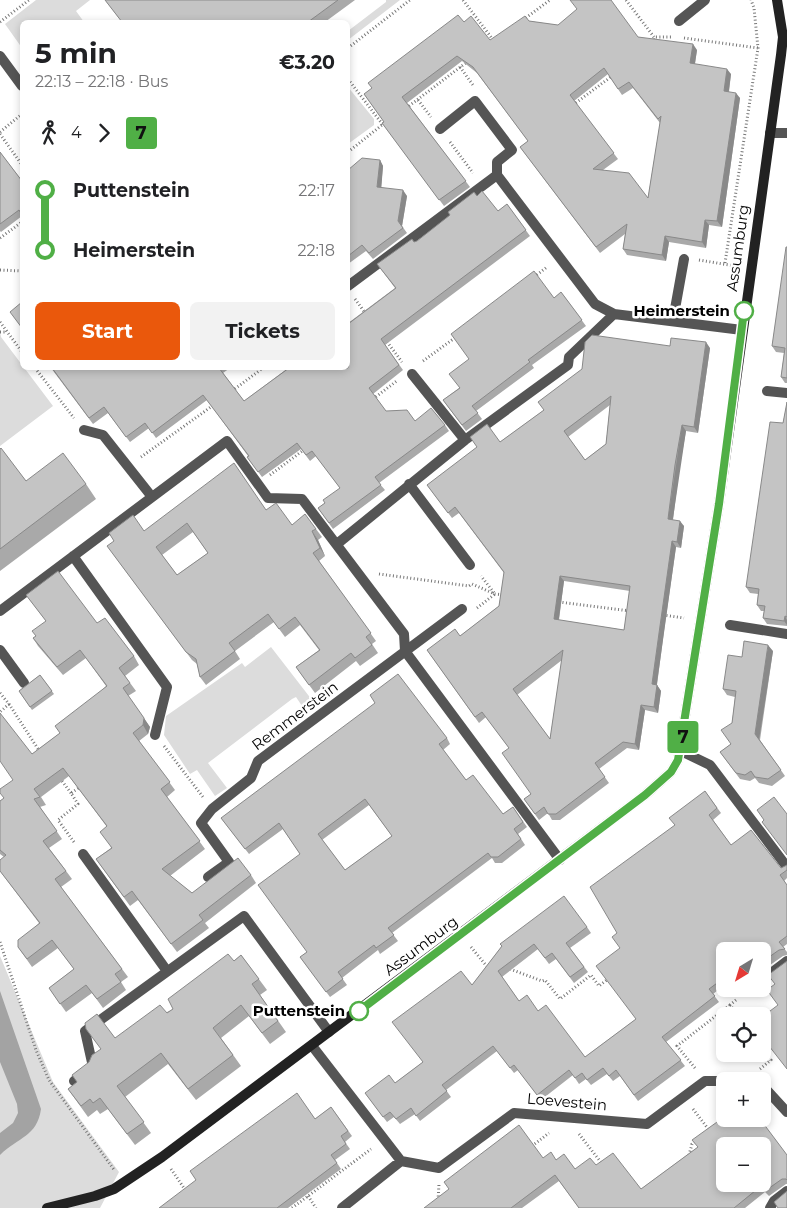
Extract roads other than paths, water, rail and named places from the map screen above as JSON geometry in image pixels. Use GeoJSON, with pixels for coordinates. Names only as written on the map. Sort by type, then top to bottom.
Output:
{"type":"FeatureCollection","features":[{"type":"Feature","properties":{"kind":"street"},"geometry":{"type":"LineString","coordinates":[[679,21],[705,0]]}},
{"type":"Feature","properties":{"kind":"street","name":"Assumburg"},"geometry":{"type":"LineString","coordinates":[[47,1208],[96,1196],[121,1185],[162,1157],[560,860],[659,784],[671,772],[681,751],[702,620],[770,133],[783,37],[777,0]]}},
{"type":"Feature","properties":{"kind":"street"},"geometry":{"type":"LineString","coordinates":[[0,56],[20,83]]}},
{"type":"Feature","properties":{"kind":"street"},"geometry":{"type":"LineString","coordinates":[[440,129],[475,101],[512,150],[497,162],[497,175],[595,304],[614,314],[742,330]]}},
{"type":"Feature","properties":{"kind":"street"},"geometry":{"type":"LineString","coordinates":[[770,133],[787,133]]}},
{"type":"Feature","properties":{"kind":"street"},"geometry":{"type":"LineString","coordinates":[[350,285],[497,175]]}},
{"type":"Feature","properties":{"kind":"street"},"geometry":{"type":"LineString","coordinates":[[673,320],[684,259]]}},
{"type":"Feature","properties":{"kind":"street"},"geometry":{"type":"LineString","coordinates":[[337,544],[465,440],[568,365],[569,357],[614,314]]}},
{"type":"Feature","properties":{"kind":"street"},"geometry":{"type":"LineString","coordinates":[[412,374],[465,440]]}},
{"type":"Feature","properties":{"kind":"street"},"geometry":{"type":"LineString","coordinates":[[767,390],[787,393]]}},
{"type":"Feature","properties":{"kind":"street"},"geometry":{"type":"LineString","coordinates":[[84,430],[103,435],[152,497]]}},
{"type":"Feature","properties":{"kind":"street"},"geometry":{"type":"LineString","coordinates":[[0,611],[227,441],[268,498],[302,499],[404,634],[405,651],[560,860]]}},
{"type":"Feature","properties":{"kind":"street"},"geometry":{"type":"LineString","coordinates":[[409,484],[470,564]]}},
{"type":"Feature","properties":{"kind":"street"},"geometry":{"type":"LineString","coordinates":[[73,556],[167,687],[155,735]]}},
{"type":"Feature","properties":{"kind":"street","name":"Remmerstein"},"geometry":{"type":"LineString","coordinates":[[208,877],[229,862],[200,823],[212,809],[251,778],[258,761],[462,609]]}},
{"type":"Feature","properties":{"kind":"street"},"geometry":{"type":"LineString","coordinates":[[730,625],[787,634]]}},
{"type":"Feature","properties":{"kind":"street"},"geometry":{"type":"LineString","coordinates":[[0,650],[24,683]]}},
{"type":"Feature","properties":{"kind":"street"},"geometry":{"type":"LineString","coordinates":[[681,751],[710,765],[787,867]]}},
{"type":"Feature","properties":{"kind":"street"},"geometry":{"type":"LineString","coordinates":[[83,854],[168,971]]}},
{"type":"Feature","properties":{"kind":"street"},"geometry":{"type":"LineString","coordinates":[[74,1081],[92,1067],[85,1031],[244,916],[329,1032]]}},
{"type":"Feature","properties":{"kind":"street"},"geometry":{"type":"LineString","coordinates":[[771,973],[787,961]]}},
{"type":"Feature","properties":{"kind":"street"},"geometry":{"type":"LineString","coordinates":[[313,1046],[401,1161],[342,1208]]}},
{"type":"Feature","properties":{"kind":"street","name":"Loevestein"},"geometry":{"type":"LineString","coordinates":[[401,1161],[439,1168],[514,1113],[647,1124],[706,1081],[716,1081]]}},
{"type":"Feature","properties":{"kind":"street"},"geometry":{"type":"LineString","coordinates":[[771,1094],[787,1112]]}},
{"type":"Feature","properties":{"kind":"street"},"geometry":{"type":"LineString","coordinates":[[770,1208],[774,1201],[787,1191]]}},
{"type":"Feature","properties":{"kind":"place","name":"Heimerstein"},"geometry":{"type":"Point","coordinates":[744,311]}},
{"type":"Feature","properties":{"kind":"place","name":"Puttenstein"},"geometry":{"type":"Point","coordinates":[359,1011]}}]}
